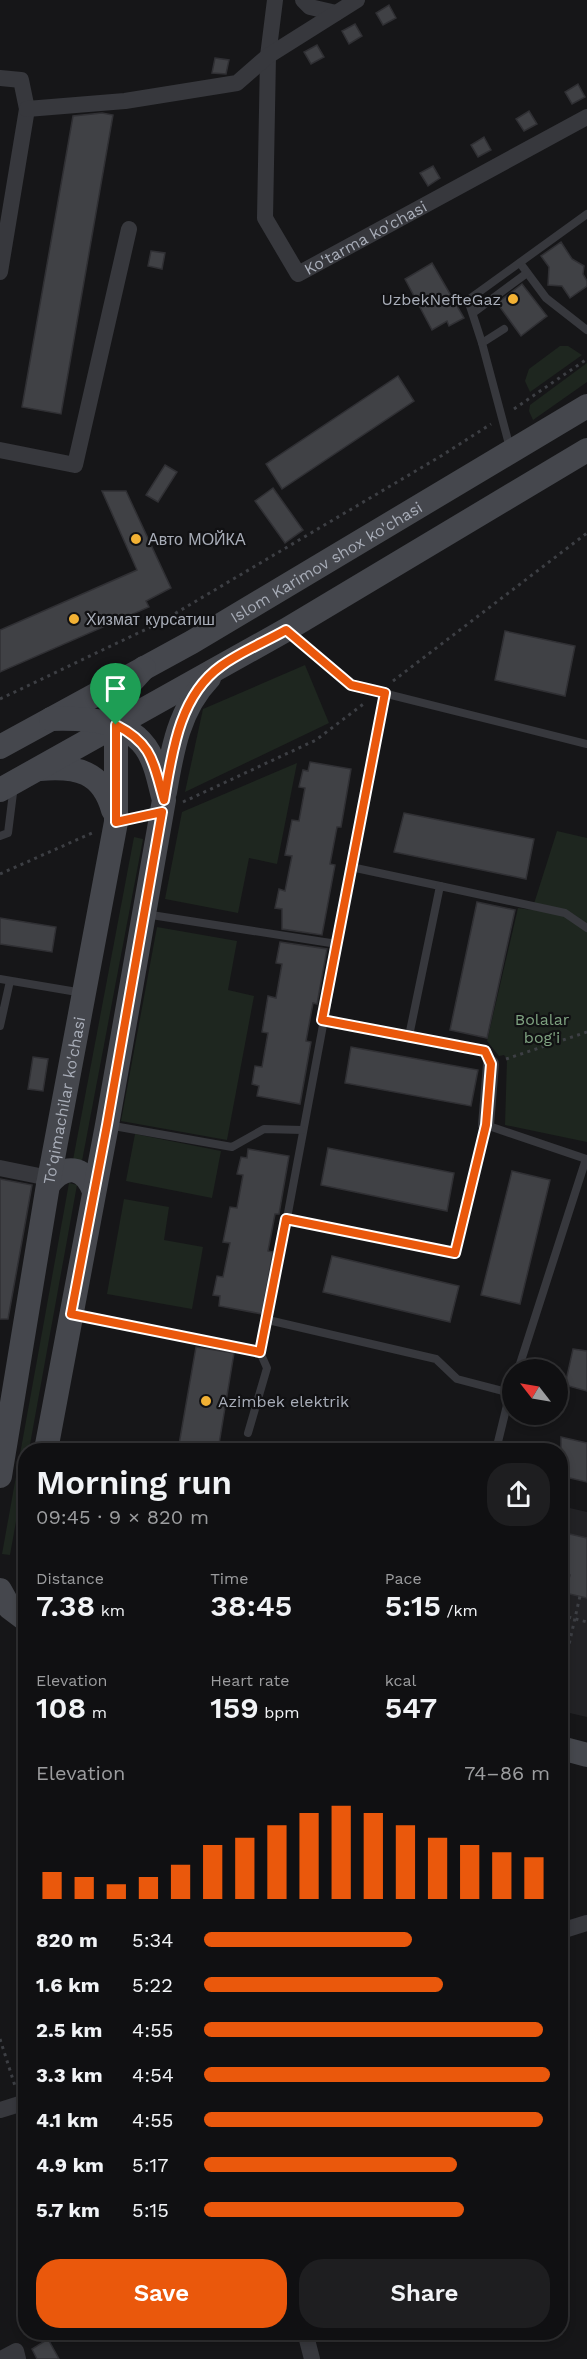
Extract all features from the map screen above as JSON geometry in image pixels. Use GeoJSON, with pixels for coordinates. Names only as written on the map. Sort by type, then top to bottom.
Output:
{"type":"FeatureCollection","features":[{"type":"Feature","properties":{"kind":"main road","name":"Islom Karimov shox ko'chasi"},"geometry":{"type":"LineString","coordinates":[[0,747],[192,642],[587,406]]}},
{"type":"Feature","properties":{"kind":"main road"},"geometry":{"type":"LineString","coordinates":[[7,786],[286,630],[587,450]]}},
{"type":"Feature","properties":{"kind":"main road"},"geometry":{"type":"LineString","coordinates":[[47,1443],[107,1125],[171,757],[184,714],[192,698],[220,667]]}},
{"type":"Feature","properties":{"kind":"main road","name":"To'qimachilar ko'chasi"},"geometry":{"type":"LineString","coordinates":[[0,1476],[49,1181],[116,822],[116,710],[123,691],[144,668]]}},
{"type":"Feature","properties":{"kind":"main road"},"geometry":{"type":"LineString","coordinates":[[51,719],[78,719],[116,725],[132,733],[145,745],[153,759],[163,806]]}},
{"type":"Feature","properties":{"kind":"main road"},"geometry":{"type":"LineString","coordinates":[[38,769],[57,768],[84,771],[99,783],[109,797],[116,822]]}},
{"type":"Feature","properties":{"kind":"main road"},"geometry":{"type":"LineString","coordinates":[[49,1181],[68,1170],[80,1172],[90,1180],[94,1191]]}},
{"type":"Feature","properties":{"kind":"main road"},"geometry":{"type":"LineString","coordinates":[[568,1750],[587,1755]]}},
{"type":"Feature","properties":{"kind":"main road"},"geometry":{"type":"LineString","coordinates":[[568,1767],[587,1771]]}},
{"type":"Feature","properties":{"kind":"street","name":"Ko'tarma ko'chasi"},"geometry":{"type":"LineString","coordinates":[[275,0],[268,56],[265,218],[298,274],[587,117]]}},
{"type":"Feature","properties":{"kind":"street"},"geometry":{"type":"LineString","coordinates":[[303,0],[310,8],[336,13]]}},
{"type":"Feature","properties":{"kind":"street"},"geometry":{"type":"LineString","coordinates":[[27,109],[125,101],[237,83],[268,56],[357,0]]}},
{"type":"Feature","properties":{"kind":"street"},"geometry":{"type":"LineString","coordinates":[[0,78],[21,80],[27,109],[0,272]]}},
{"type":"Feature","properties":{"kind":"street"},"geometry":{"type":"LineString","coordinates":[[0,450],[75,465],[129,229]]}},
{"type":"Feature","properties":{"kind":"street"},"geometry":{"type":"LineString","coordinates":[[486,1125],[491,1064]]}},
{"type":"Feature","properties":{"kind":"street"},"geometry":{"type":"LineString","coordinates":[[0,1168],[49,1181]]}},
{"type":"Feature","properties":{"kind":"street"},"geometry":{"type":"LineString","coordinates":[[568,1929],[587,1923]]}},
{"type":"Feature","properties":{"kind":"street"},"geometry":{"type":"LineString","coordinates":[[0,2110],[18,2104]]}},
{"type":"Feature","properties":{"kind":"street"},"geometry":{"type":"LineString","coordinates":[[308,2340],[312,2359]]}},
{"type":"Feature","properties":{"kind":"street"},"geometry":{"type":"LineString","coordinates":[[1,2359],[16,2351],[18,2359]]}},
{"type":"Feature","properties":{"kind":"lane"},"geometry":{"type":"LineString","coordinates":[[511,452],[468,300],[587,214]]}},
{"type":"Feature","properties":{"kind":"lane"},"geometry":{"type":"LineString","coordinates":[[520,263],[546,298],[587,330]]}},
{"type":"Feature","properties":{"kind":"lane"},"geometry":{"type":"LineString","coordinates":[[473,313],[527,273]]}},
{"type":"Feature","properties":{"kind":"lane"},"geometry":{"type":"LineString","coordinates":[[482,343],[504,329]]}},
{"type":"Feature","properties":{"kind":"lane"},"geometry":{"type":"LineString","coordinates":[[286,630],[351,685],[587,744]]}},
{"type":"Feature","properties":{"kind":"lane"},"geometry":{"type":"LineString","coordinates":[[248,1433],[267,1368],[260,1352],[268,1320],[382,692]]}},
{"type":"Feature","properties":{"kind":"lane"},"geometry":{"type":"LineString","coordinates":[[0,836],[8,833],[7,786]]}},
{"type":"Feature","properties":{"kind":"lane"},"geometry":{"type":"LineString","coordinates":[[351,867],[565,913],[587,928]]}},
{"type":"Feature","properties":{"kind":"lane"},"geometry":{"type":"LineString","coordinates":[[409,1036],[440,886]]}},
{"type":"Feature","properties":{"kind":"lane"},"geometry":{"type":"LineString","coordinates":[[144,914],[337,944]]}},
{"type":"Feature","properties":{"kind":"lane"},"geometry":{"type":"LineString","coordinates":[[0,980],[84,993]]}},
{"type":"Feature","properties":{"kind":"lane"},"geometry":{"type":"LineString","coordinates":[[0,1026],[10,981]]}},
{"type":"Feature","properties":{"kind":"lane"},"geometry":{"type":"LineString","coordinates":[[322,1020],[485,1051],[491,1064]]}},
{"type":"Feature","properties":{"kind":"lane"},"geometry":{"type":"LineString","coordinates":[[107,1125],[232,1147],[264,1129],[302,1130]]}},
{"type":"Feature","properties":{"kind":"lane"},"geometry":{"type":"LineString","coordinates":[[286,1219],[455,1253],[486,1125],[587,1160],[522,1359]]}},
{"type":"Feature","properties":{"kind":"lane"},"geometry":{"type":"LineString","coordinates":[[71,1314],[260,1352]]}},
{"type":"Feature","properties":{"kind":"lane"},"geometry":{"type":"LineString","coordinates":[[268,1320],[436,1359],[457,1380],[502,1387]]}},
{"type":"Feature","properties":{"kind":"lane"},"geometry":{"type":"LineString","coordinates":[[498,1443],[503,1425]]}},
{"type":"Feature","properties":{"kind":"path"},"geometry":{"type":"LineString","coordinates":[[0,699],[159,623],[441,456],[587,359]]}},
{"type":"Feature","properties":{"kind":"path"},"geometry":{"type":"LineString","coordinates":[[163,806],[316,740],[382,692],[587,533]]}},
{"type":"Feature","properties":{"kind":"path"},"geometry":{"type":"LineString","coordinates":[[0,874],[116,822]]}},
{"type":"Feature","properties":{"kind":"path"},"geometry":{"type":"LineString","coordinates":[[491,1064],[587,1032]]}},
{"type":"Feature","properties":{"kind":"path"},"geometry":{"type":"LineString","coordinates":[[568,1647],[580,1596]]}},
{"type":"Feature","properties":{"kind":"path"},"geometry":{"type":"LineString","coordinates":[[568,1617],[587,1622]]}},
{"type":"Feature","properties":{"kind":"path"},"geometry":{"type":"LineString","coordinates":[[0,2039],[18,2088]]}},
{"type":"Feature","properties":{"kind":"shaded area"},"geometry":{"type":"Polygon","coordinates":[[[568,1508],[587,1512],[587,1717],[568,1713],[568,1508]]]}},
{"type":"Feature","properties":{"kind":"green space"},"geometry":{"type":"Polygon","coordinates":[[[560,346],[568,346],[582,355],[530,392],[525,381],[529,369],[560,346]]]}},
{"type":"Feature","properties":{"kind":"green space"},"geometry":{"type":"Polygon","coordinates":[[[587,363],[587,382],[533,420],[529,411],[530,405],[587,363]]]}},
{"type":"Feature","properties":{"kind":"green space"},"geometry":{"type":"Polygon","coordinates":[[[305,665],[329,723],[185,792],[203,709],[305,665]]]}},
{"type":"Feature","properties":{"kind":"green space"},"geometry":{"type":"Polygon","coordinates":[[[297,763],[277,864],[249,858],[238,913],[165,899],[182,812],[297,763]]]}},
{"type":"Feature","properties":{"kind":"green space","name":"Bolalar bog'i"},"geometry":{"type":"Polygon","coordinates":[[[557,831],[587,838],[587,1142],[505,1125],[507,1059],[504,1055],[499,1056],[487,1041],[518,908],[532,910],[557,831]]]}},
{"type":"Feature","properties":{"kind":"green space"},"geometry":{"type":"Polygon","coordinates":[[[134,837],[143,839],[82,1161],[73,1160],[134,837]]]}},
{"type":"Feature","properties":{"kind":"green space"},"geometry":{"type":"Polygon","coordinates":[[[157,927],[237,941],[228,990],[254,996],[227,1140],[121,1121],[157,927]]]}},
{"type":"Feature","properties":{"kind":"green space"},"geometry":{"type":"Polygon","coordinates":[[[135,1134],[221,1151],[212,1198],[126,1181],[135,1134]]]}},
{"type":"Feature","properties":{"kind":"green space"},"geometry":{"type":"Polygon","coordinates":[[[69,1183],[77,1185],[30,1443],[22,1443],[69,1183]]]}},
{"type":"Feature","properties":{"kind":"green space"},"geometry":{"type":"Polygon","coordinates":[[[124,1199],[169,1207],[164,1240],[203,1247],[192,1309],[107,1294],[124,1199]]]}},
{"type":"Feature","properties":{"kind":"green space"},"geometry":{"type":"Polygon","coordinates":[[[18,1465],[18,1510],[10,1555],[2,1554],[18,1465]]]}},
{"type":"Feature","properties":{"kind":"building"},"geometry":{"type":"Polygon","coordinates":[[[389,5],[396,18],[383,25],[376,13],[389,5]]]}},
{"type":"Feature","properties":{"kind":"building"},"geometry":{"type":"Polygon","coordinates":[[[355,24],[362,36],[349,44],[342,31],[355,24]]]}},
{"type":"Feature","properties":{"kind":"building"},"geometry":{"type":"Polygon","coordinates":[[[317,45],[324,57],[311,64],[304,52],[317,45]]]}},
{"type":"Feature","properties":{"kind":"building"},"geometry":{"type":"Polygon","coordinates":[[[215,58],[229,60],[226,74],[212,73],[215,58]]]}},
{"type":"Feature","properties":{"kind":"building"},"geometry":{"type":"Polygon","coordinates":[[[578,84],[585,97],[572,104],[565,92],[578,84]]]}},
{"type":"Feature","properties":{"kind":"building"},"geometry":{"type":"Polygon","coordinates":[[[529,111],[537,124],[524,131],[516,119],[529,111]]]}},
{"type":"Feature","properties":{"kind":"building"},"geometry":{"type":"Polygon","coordinates":[[[102,113],[113,115],[61,414],[22,407],[73,116],[102,113]]]}},
{"type":"Feature","properties":{"kind":"building"},"geometry":{"type":"Polygon","coordinates":[[[484,137],[491,150],[478,157],[471,145],[484,137]]]}},
{"type":"Feature","properties":{"kind":"building"},"geometry":{"type":"Polygon","coordinates":[[[433,166],[440,178],[428,186],[420,173],[433,166]]]}},
{"type":"Feature","properties":{"kind":"building"},"geometry":{"type":"Polygon","coordinates":[[[561,242],[572,259],[584,266],[583,274],[587,281],[587,286],[570,298],[562,286],[548,285],[549,267],[541,256],[561,242]]]}},
{"type":"Feature","properties":{"kind":"building"},"geometry":{"type":"Polygon","coordinates":[[[151,251],[165,253],[162,269],[148,266],[151,251]]]}},
{"type":"Feature","properties":{"kind":"building"},"geometry":{"type":"Polygon","coordinates":[[[432,263],[464,318],[449,326],[447,321],[432,330],[405,279],[432,263]]]}},
{"type":"Feature","properties":{"kind":"building"},"geometry":{"type":"Polygon","coordinates":[[[522,284],[547,316],[521,336],[497,303],[522,284]]]}},
{"type":"Feature","properties":{"kind":"building"},"geometry":{"type":"Polygon","coordinates":[[[398,376],[414,401],[282,489],[266,464],[398,376]]]}},
{"type":"Feature","properties":{"kind":"building","name":"Авто МОЙКА"},"geometry":{"type":"Polygon","coordinates":[[[165,465],[177,472],[158,502],[146,495],[165,465]]]}},
{"type":"Feature","properties":{"kind":"building"},"geometry":{"type":"Polygon","coordinates":[[[273,488],[303,530],[285,543],[255,501],[273,488]]]}},
{"type":"Feature","properties":{"kind":"building","name":"Хизмат курсатиш"},"geometry":{"type":"Polygon","coordinates":[[[102,491],[126,491],[171,588],[146,601],[149,607],[0,672],[0,630],[137,570],[102,491]]]}},
{"type":"Feature","properties":{"kind":"building"},"geometry":{"type":"Polygon","coordinates":[[[505,631],[575,646],[565,696],[495,680],[505,631]]]}},
{"type":"Feature","properties":{"kind":"building"},"geometry":{"type":"Polygon","coordinates":[[[310,762],[351,769],[341,827],[337,827],[330,864],[335,865],[322,935],[282,929],[282,909],[275,908],[279,889],[285,891],[292,856],[285,855],[292,820],[299,821],[305,788],[299,787],[303,770],[308,771],[310,762]]]}},
{"type":"Feature","properties":{"kind":"building"},"geometry":{"type":"Polygon","coordinates":[[[404,813],[534,839],[526,879],[394,852],[404,813]]]}},
{"type":"Feature","properties":{"kind":"building"},"geometry":{"type":"Polygon","coordinates":[[[477,902],[515,910],[487,1038],[450,1030],[477,902]]]}},
{"type":"Feature","properties":{"kind":"building"},"geometry":{"type":"Polygon","coordinates":[[[0,918],[56,927],[52,952],[0,944],[0,918]]]}},
{"type":"Feature","properties":{"kind":"building"},"geometry":{"type":"Polygon","coordinates":[[[280,942],[327,949],[317,1004],[313,1003],[306,1041],[311,1042],[300,1104],[257,1096],[259,1086],[252,1084],[255,1066],[262,1067],[268,1033],[262,1032],[268,996],[276,998],[282,964],[276,963],[280,942]]]}},
{"type":"Feature","properties":{"kind":"building"},"geometry":{"type":"Polygon","coordinates":[[[351,1047],[478,1070],[471,1106],[345,1083],[351,1047]]]}},
{"type":"Feature","properties":{"kind":"building"},"geometry":{"type":"Polygon","coordinates":[[[33,1057],[48,1059],[43,1091],[28,1089],[33,1057]]]}},
{"type":"Feature","properties":{"kind":"building"},"geometry":{"type":"Polygon","coordinates":[[[328,1148],[454,1173],[447,1211],[321,1185],[328,1148]]]}},
{"type":"Feature","properties":{"kind":"building"},"geometry":{"type":"Polygon","coordinates":[[[248,1149],[289,1156],[279,1214],[275,1214],[268,1251],[273,1252],[262,1314],[219,1306],[220,1296],[213,1295],[217,1276],[223,1277],[230,1243],[223,1242],[230,1207],[237,1208],[243,1175],[237,1174],[241,1157],[247,1158],[248,1149]]]}},
{"type":"Feature","properties":{"kind":"building"},"geometry":{"type":"Polygon","coordinates":[[[512,1171],[550,1180],[520,1304],[481,1295],[512,1171]]]}},
{"type":"Feature","properties":{"kind":"building"},"geometry":{"type":"Polygon","coordinates":[[[0,1179],[32,1185],[8,1319],[0,1319],[0,1179]]]}},
{"type":"Feature","properties":{"kind":"building"},"geometry":{"type":"Polygon","coordinates":[[[332,1256],[459,1286],[450,1322],[323,1292],[332,1256]]]}},
{"type":"Feature","properties":{"kind":"building","name":"Azimbek elektrik"},"geometry":{"type":"Polygon","coordinates":[[[196,1347],[234,1353],[219,1443],[179,1443],[196,1347]]]}},
{"type":"Feature","properties":{"kind":"building"},"geometry":{"type":"Polygon","coordinates":[[[573,1349],[587,1351],[587,1391],[568,1386],[568,1372],[573,1349]]]}},
{"type":"Feature","properties":{"kind":"building"},"geometry":{"type":"Polygon","coordinates":[[[561,1437],[587,1443],[587,1482],[568,1478],[568,1443],[561,1443],[561,1437]]]}},
{"type":"Feature","properties":{"kind":"building"},"geometry":{"type":"Polygon","coordinates":[[[568,1534],[587,1538],[587,1598],[568,1594],[570,1575],[568,1575],[568,1534]]]}},
{"type":"Feature","properties":{"kind":"building"},"geometry":{"type":"Polygon","coordinates":[[[49,2340],[59,2359],[37,2359],[32,2349],[49,2340]]]}},
{"type":"Feature","properties":{"kind":"place","name":"UzbekNefteGaz"},"geometry":{"type":"Point","coordinates":[513,299]}},
{"type":"Feature","properties":{"kind":"place","name":"Авто МОЙКА"},"geometry":{"type":"Point","coordinates":[136,539]}},
{"type":"Feature","properties":{"kind":"place","name":"Хизмат курсатиш"},"geometry":{"type":"Point","coordinates":[74,619]}},
{"type":"Feature","properties":{"kind":"place","name":"Azimbek elektrik"},"geometry":{"type":"Point","coordinates":[206,1401]}},
{"type":"Feature","properties":{"kind":"route"},"geometry":{"type":"LineString","coordinates":[[286,630],[351,685],[385,693],[322,1020],[485,1051],[491,1064],[486,1125],[455,1253],[286,1219],[260,1352],[71,1314],[162,812],[116,822],[116,725],[132,733],[145,745],[153,759],[164,800],[177,733],[192,698],[220,667],[286,630]]}}]}
